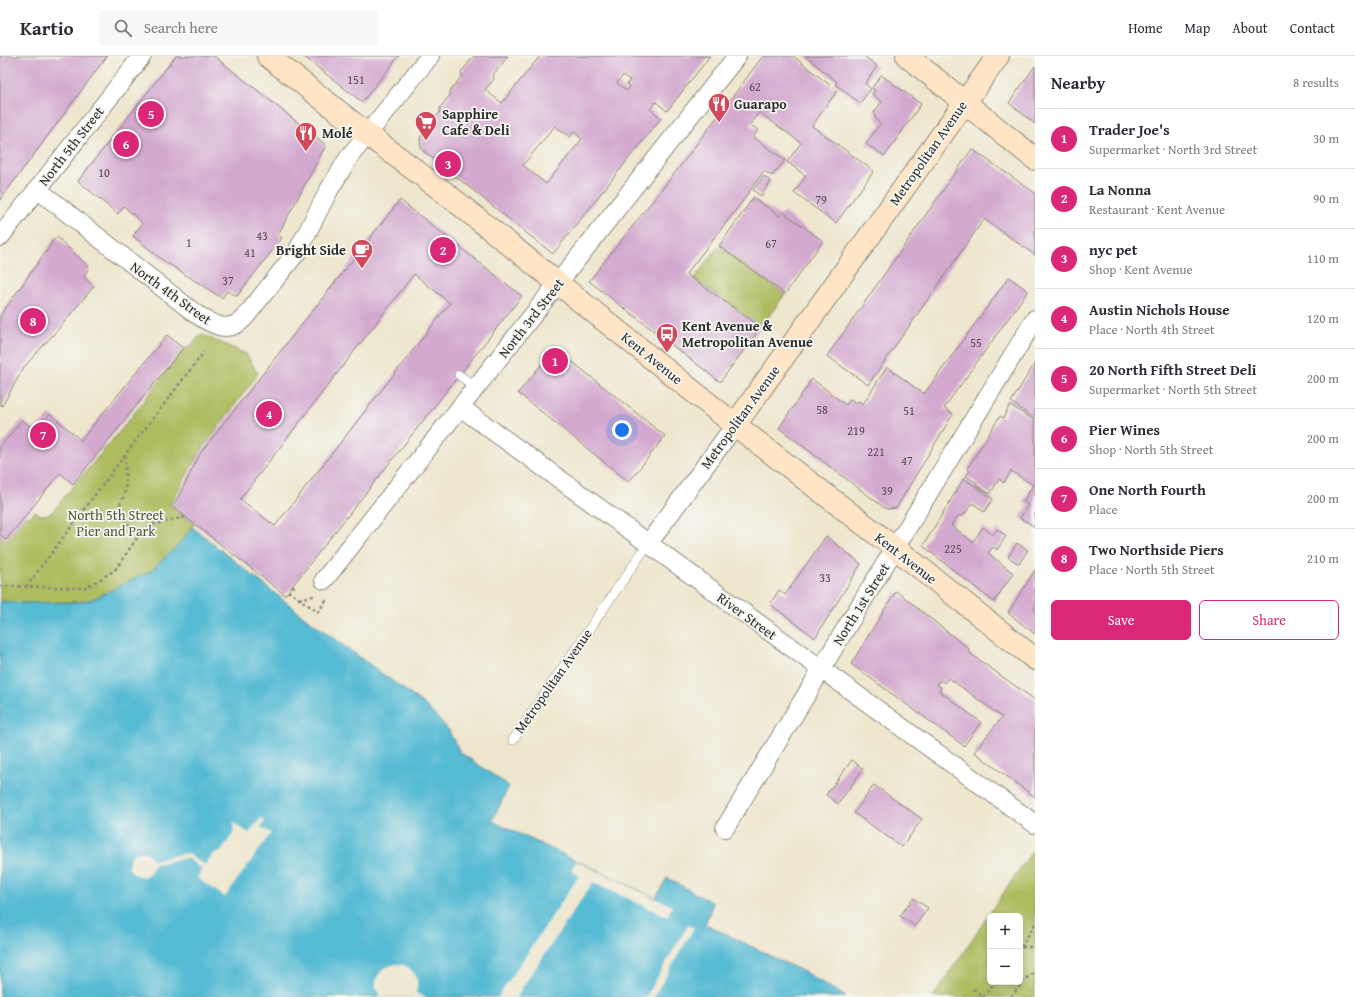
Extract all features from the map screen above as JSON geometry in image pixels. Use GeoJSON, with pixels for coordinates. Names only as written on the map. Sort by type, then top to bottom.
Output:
{"type":"FeatureCollection","features":[{"type":"Feature","properties":{"kind":"main road","name":"Kent Avenue"},"geometry":{"type":"LineString","coordinates":[[268,56],[444,192],[735,425],[895,548],[1035,659]]}},
{"type":"Feature","properties":{"kind":"main road"},"geometry":{"type":"LineString","coordinates":[[907,56],[1035,159]]}},
{"type":"Feature","properties":{"kind":"main road","name":"Metropolitan Avenue"},"geometry":{"type":"LineString","coordinates":[[735,425],[998,56]]}},
{"type":"Feature","properties":{"kind":"street","name":"North 5th Street"},"geometry":{"type":"LineString","coordinates":[[0,237],[142,56]]}},
{"type":"Feature","properties":{"kind":"street","name":"North 4th Street"},"geometry":{"type":"LineString","coordinates":[[37,189],[196,314],[215,325],[230,327],[238,324],[245,317],[297,252],[329,190],[349,157],[430,56]]}},
{"type":"Feature","properties":{"kind":"street","name":"North 3rd Street"},"geometry":{"type":"LineString","coordinates":[[327,588],[460,407],[737,56]]}},
{"type":"Feature","properties":{"kind":"street","name":"North 1st Street"},"geometry":{"type":"LineString","coordinates":[[725,828],[1035,319]]}},
{"type":"Feature","properties":{"kind":"street","name":"River Street"},"geometry":{"type":"LineString","coordinates":[[460,407],[820,670],[1035,824]]}},
{"type":"Feature","properties":{"kind":"street","name":"Metropolitan Avenue"},"geometry":{"type":"LineString","coordinates":[[648,544],[735,425]]}},
{"type":"Feature","properties":{"kind":"lane"},"geometry":{"type":"LineString","coordinates":[[459,375],[475,388]]}},
{"type":"Feature","properties":{"kind":"lane","name":"Metropolitan Avenue"},"geometry":{"type":"LineString","coordinates":[[513,740],[648,544]]}},
{"type":"Feature","properties":{"kind":"path"},"geometry":{"type":"LineString","coordinates":[[26,587],[204,352]]}},
{"type":"Feature","properties":{"kind":"path"},"geometry":{"type":"LineString","coordinates":[[125,455],[126,484],[124,497],[120,504],[121,512],[127,523],[139,536]]}},
{"type":"Feature","properties":{"kind":"path"},"geometry":{"type":"LineString","coordinates":[[0,586],[85,588],[115,570],[139,536],[151,525],[185,517]]}},
{"type":"Feature","properties":{"kind":"path"},"geometry":{"type":"LineString","coordinates":[[292,586],[296,588]]}},
{"type":"Feature","properties":{"kind":"path"},"geometry":{"type":"LineString","coordinates":[[288,591],[318,612],[327,588]]}},
{"type":"Feature","properties":{"kind":"path"},"geometry":{"type":"LineString","coordinates":[[1023,943],[1035,924]]}},
{"type":"Feature","properties":{"kind":"path"},"geometry":{"type":"LineString","coordinates":[[1023,948],[1035,947]]}},
{"type":"Feature","properties":{"kind":"path"},"geometry":{"type":"LineString","coordinates":[[1011,997],[1024,980],[1035,972]]}},
{"type":"Feature","properties":{"kind":"path"},"geometry":{"type":"LineString","coordinates":[[973,989],[984,997],[993,985]]}},
{"type":"Feature","properties":{"kind":"green space"},"geometry":{"type":"Polygon","coordinates":[[[719,246],[785,294],[761,327],[694,279],[719,246]]]}},
{"type":"Feature","properties":{"kind":"green space","name":"North 5th Street Pier and Park"},"geometry":{"type":"Polygon","coordinates":[[[201,334],[246,354],[258,374],[199,453],[170,505],[194,524],[183,541],[152,570],[93,599],[80,602],[24,603],[0,601],[0,520],[30,516],[35,511],[41,515],[50,514],[126,424],[186,347],[189,348],[201,334]]]}},
{"type":"Feature","properties":{"kind":"green space"},"geometry":{"type":"Polygon","coordinates":[[[1032,851],[1035,852],[1035,997],[933,997],[987,917],[987,985],[1023,985],[1023,913],[990,913],[1032,851]]]}},
{"type":"Feature","properties":{"kind":"water"},"geometry":{"type":"Polygon","coordinates":[[[192,527],[306,618],[425,705],[448,729],[460,752],[509,786],[492,821],[656,898],[667,878],[713,903],[705,924],[806,973],[846,997],[0,997],[0,601],[24,603],[80,602],[93,599],[152,570],[182,541],[192,527]]]}},
{"type":"Feature","properties":{"kind":"pier"},"geometry":{"type":"Polygon","coordinates":[[[261,818],[265,821],[261,827],[271,833],[225,897],[197,878],[202,869],[187,858],[154,864],[150,873],[143,877],[136,875],[129,869],[129,861],[131,857],[133,854],[139,852],[146,852],[153,860],[187,853],[205,865],[213,854],[221,851],[233,834],[234,823],[249,833],[261,818]]]}},
{"type":"Feature","properties":{"kind":"pier"},"geometry":{"type":"Polygon","coordinates":[[[576,861],[672,906],[667,917],[593,882],[516,997],[498,997],[579,876],[571,870],[576,861]]]}},
{"type":"Feature","properties":{"kind":"pier"},"geometry":{"type":"Polygon","coordinates":[[[688,925],[694,928],[654,997],[646,997],[688,925]]]}},
{"type":"Feature","properties":{"kind":"pier"},"geometry":{"type":"Polygon","coordinates":[[[396,964],[409,968],[414,973],[417,979],[416,993],[425,997],[380,997],[376,987],[376,981],[379,974],[383,969],[396,964]]]}},
{"type":"Feature","properties":{"kind":"building"},"geometry":{"type":"Polygon","coordinates":[[[0,56],[107,56],[0,200],[0,56]]]}},
{"type":"Feature","properties":{"kind":"building"},"geometry":{"type":"Polygon","coordinates":[[[176,56],[214,56],[326,145],[278,235],[282,238],[237,296],[227,291],[222,298],[164,261],[133,236],[142,223],[124,206],[118,214],[78,181],[176,56]]]}},
{"type":"Feature","properties":{"kind":"building"},"geometry":{"type":"Polygon","coordinates":[[[303,56],[399,56],[362,102],[303,56]]]}},
{"type":"Feature","properties":{"kind":"building"},"geometry":{"type":"Polygon","coordinates":[[[474,56],[508,56],[493,75],[494,79],[485,90],[502,103],[540,56],[710,56],[667,111],[656,102],[650,109],[661,118],[553,254],[421,149],[420,138],[440,112],[440,108],[450,95],[450,91],[462,76],[461,72],[474,56]],[[623,75],[617,83],[627,91],[630,87],[627,84],[630,80],[623,75]],[[555,126],[523,165],[546,184],[582,139],[574,132],[570,137],[555,126]]]}},
{"type":"Feature","properties":{"kind":"building"},"geometry":{"type":"Polygon","coordinates":[[[763,56],[793,56],[837,91],[812,126],[874,171],[836,223],[794,193],[806,176],[787,162],[801,143],[759,112],[750,125],[758,130],[753,137],[785,160],[772,176],[764,171],[686,274],[761,327],[720,382],[589,281],[681,165],[763,56]]]}},
{"type":"Feature","properties":{"kind":"building"},"geometry":{"type":"Polygon","coordinates":[[[805,56],[864,56],[877,66],[865,84],[871,89],[860,103],[835,84],[837,82],[805,56]]]}},
{"type":"Feature","properties":{"kind":"building"},"geometry":{"type":"Polygon","coordinates":[[[1035,66],[1035,124],[1009,103],[1035,66]]]}},
{"type":"Feature","properties":{"kind":"building"},"geometry":{"type":"Polygon","coordinates":[[[881,75],[921,104],[885,156],[866,144],[880,124],[876,119],[874,112],[882,102],[872,94],[875,91],[872,88],[881,75]]]}},
{"type":"Feature","properties":{"kind":"building"},"geometry":{"type":"Polygon","coordinates":[[[972,149],[1035,193],[1035,255],[984,219],[868,385],[827,356],[972,149]]]}},
{"type":"Feature","properties":{"kind":"building"},"geometry":{"type":"Polygon","coordinates":[[[764,176],[771,182],[761,196],[753,190],[764,176]]]}},
{"type":"Feature","properties":{"kind":"building"},"geometry":{"type":"Polygon","coordinates":[[[753,198],[780,216],[783,212],[823,241],[785,294],[719,246],[753,198]]]}},
{"type":"Feature","properties":{"kind":"building"},"geometry":{"type":"Polygon","coordinates":[[[400,200],[522,296],[285,595],[173,507],[201,452],[400,200]],[[414,274],[240,499],[275,526],[450,303],[414,274]]]}},
{"type":"Feature","properties":{"kind":"building"},"geometry":{"type":"Polygon","coordinates":[[[57,237],[89,267],[84,277],[94,286],[24,367],[2,406],[0,404],[0,316],[52,243],[51,242],[57,237]]]}},
{"type":"Feature","properties":{"kind":"building"},"geometry":{"type":"Polygon","coordinates":[[[1009,277],[1028,291],[944,408],[953,414],[896,508],[886,509],[779,428],[812,379],[846,405],[850,399],[856,403],[858,401],[863,404],[887,367],[924,394],[1009,277]]]}},
{"type":"Feature","properties":{"kind":"building"},"geometry":{"type":"Polygon","coordinates":[[[167,335],[183,348],[73,484],[60,473],[6,540],[0,535],[0,447],[22,420],[36,431],[50,414],[81,440],[167,335]]]}},
{"type":"Feature","properties":{"kind":"building"},"geometry":{"type":"Polygon","coordinates":[[[555,348],[665,436],[629,482],[518,393],[555,348]]]}},
{"type":"Feature","properties":{"kind":"building"},"geometry":{"type":"Polygon","coordinates":[[[1035,363],[1035,419],[1011,402],[1035,363]]]}},
{"type":"Feature","properties":{"kind":"building"},"geometry":{"type":"Polygon","coordinates":[[[1010,405],[1035,421],[1035,527],[1020,518],[1028,505],[1023,502],[1033,485],[1011,471],[1004,483],[999,479],[990,494],[966,476],[970,471],[967,469],[1000,416],[1003,418],[1010,405]]]}},
{"type":"Feature","properties":{"kind":"building"},"geometry":{"type":"Polygon","coordinates":[[[964,478],[993,499],[984,512],[973,503],[962,517],[959,515],[951,525],[973,542],[983,527],[993,535],[997,529],[1006,536],[997,550],[993,547],[988,553],[1013,573],[994,602],[923,546],[964,478]]]}},
{"type":"Feature","properties":{"kind":"building"},"geometry":{"type":"Polygon","coordinates":[[[826,536],[861,564],[815,638],[770,604],[779,590],[785,595],[826,536]]]}},
{"type":"Feature","properties":{"kind":"building"},"geometry":{"type":"Polygon","coordinates":[[[1017,543],[1028,550],[1019,564],[1008,557],[1017,543]]]}},
{"type":"Feature","properties":{"kind":"building"},"geometry":{"type":"Polygon","coordinates":[[[1035,570],[1035,634],[1008,613],[1035,570]]]}},
{"type":"Feature","properties":{"kind":"building"},"geometry":{"type":"Polygon","coordinates":[[[896,591],[969,649],[968,652],[1035,700],[1035,797],[974,752],[1002,717],[949,678],[944,683],[940,680],[937,685],[941,688],[939,691],[981,722],[964,746],[851,664],[896,591]]]}},
{"type":"Feature","properties":{"kind":"building"},"geometry":{"type":"Polygon","coordinates":[[[852,760],[863,769],[838,804],[826,795],[852,760]]]}},
{"type":"Feature","properties":{"kind":"building"},"geometry":{"type":"Polygon","coordinates":[[[874,785],[922,819],[902,847],[854,813],[874,785]]]}},
{"type":"Feature","properties":{"kind":"building"},"geometry":{"type":"Polygon","coordinates":[[[913,898],[928,908],[915,926],[900,916],[913,898]]]}},
{"type":"Feature","properties":{"kind":"place","name":"20 North Fifth Street Deli"},"geometry":{"type":"Point","coordinates":[151,114]}},
{"type":"Feature","properties":{"kind":"place","name":"Guarapo"},"geometry":{"type":"Point","coordinates":[719,124]}},
{"type":"Feature","properties":{"kind":"place","name":"Sapphire Cafe & Deli"},"geometry":{"type":"Point","coordinates":[426,142]}},
{"type":"Feature","properties":{"kind":"place","name":"Pier Wines"},"geometry":{"type":"Point","coordinates":[126,144]}},
{"type":"Feature","properties":{"kind":"place","name":"Molé"},"geometry":{"type":"Point","coordinates":[306,152]}},
{"type":"Feature","properties":{"kind":"place","name":"nyc pet"},"geometry":{"type":"Point","coordinates":[448,164]}},
{"type":"Feature","properties":{"kind":"place","name":"La Nonna"},"geometry":{"type":"Point","coordinates":[443,250]}},
{"type":"Feature","properties":{"kind":"place","name":"Bright Side"},"geometry":{"type":"Point","coordinates":[362,270]}},
{"type":"Feature","properties":{"kind":"place","name":"Two Northside Piers"},"geometry":{"type":"Point","coordinates":[33,321]}},
{"type":"Feature","properties":{"kind":"place","name":"Kent Avenue & Metropolitan Avenue"},"geometry":{"type":"Point","coordinates":[667,354]}},
{"type":"Feature","properties":{"kind":"place","name":"Trader Joe's"},"geometry":{"type":"Point","coordinates":[555,361]}},
{"type":"Feature","properties":{"kind":"place","name":"Austin Nichols House"},"geometry":{"type":"Point","coordinates":[269,414]}},
{"type":"Feature","properties":{"kind":"place","name":"One North Fourth"},"geometry":{"type":"Point","coordinates":[43,435]}}]}
